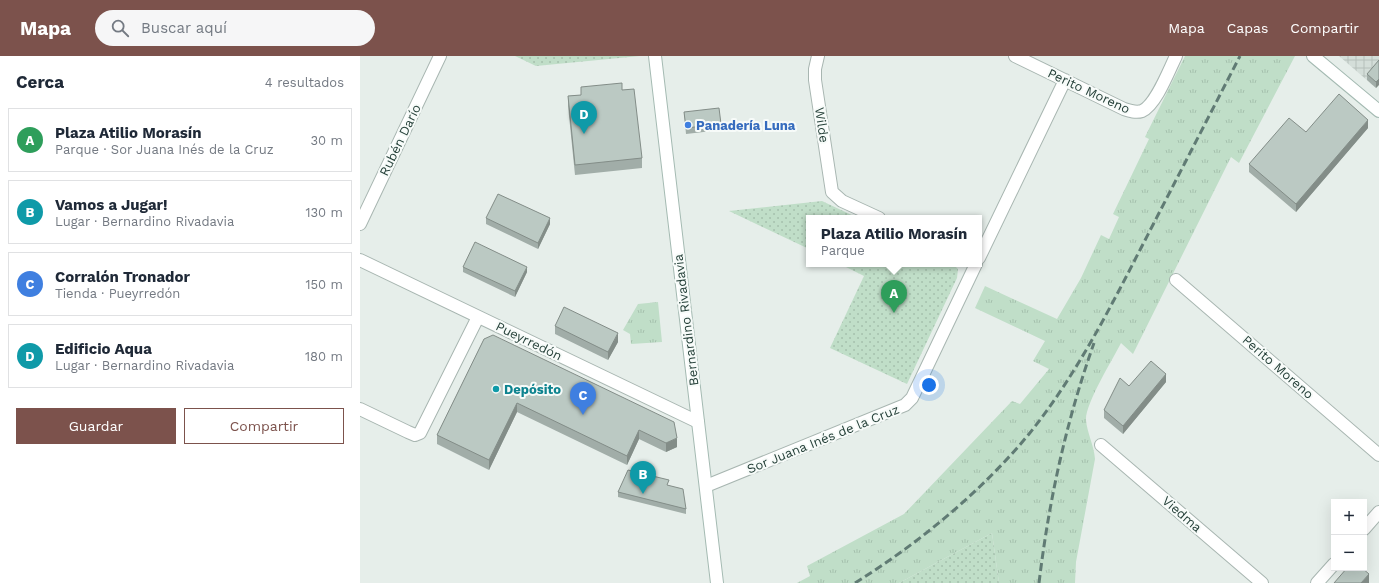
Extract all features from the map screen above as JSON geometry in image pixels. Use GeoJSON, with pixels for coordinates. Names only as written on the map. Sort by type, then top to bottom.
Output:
{"type":"FeatureCollection","features":[{"type":"Feature","properties":{"kind":"street","name":"Rubén Darío"},"geometry":{"type":"LineString","coordinates":[[360,224],[440,56]]}},
{"type":"Feature","properties":{"kind":"street","name":"Bernardino Rivadavia"},"geometry":{"type":"LineString","coordinates":[[655,56],[717,583]]}},
{"type":"Feature","properties":{"kind":"street","name":"Wilde"},"geometry":{"type":"LineString","coordinates":[[818,56],[815,70],[815,80],[830,185],[834,194],[842,201],[872,215]]}},
{"type":"Feature","properties":{"kind":"street","name":"Perito Moreno"},"geometry":{"type":"LineString","coordinates":[[1015,56],[1124,109],[1135,112],[1142,111],[1153,101],[1176,56]]}},
{"type":"Feature","properties":{"kind":"street"},"geometry":{"type":"LineString","coordinates":[[1313,56],[1379,111]]}},
{"type":"Feature","properties":{"kind":"street"},"geometry":{"type":"LineString","coordinates":[[982,252],[1065,80]]}},
{"type":"Feature","properties":{"kind":"street","name":"Pueyrredón"},"geometry":{"type":"LineString","coordinates":[[360,260],[698,422]]}},
{"type":"Feature","properties":{"kind":"street","name":"Sor Juana Inés de la Cruz"},"geometry":{"type":"LineString","coordinates":[[706,486],[899,409],[908,403],[975,267]]}},
{"type":"Feature","properties":{"kind":"street","name":"Perito Moreno"},"geometry":{"type":"LineString","coordinates":[[1176,280],[1379,455]]}},
{"type":"Feature","properties":{"kind":"street"},"geometry":{"type":"LineString","coordinates":[[360,409],[408,432],[418,434],[424,428],[478,317]]}},
{"type":"Feature","properties":{"kind":"street","name":"Viedma"},"geometry":{"type":"LineString","coordinates":[[1101,445],[1262,583]]}},
{"type":"Feature","properties":{"kind":"street"},"geometry":{"type":"LineString","coordinates":[[1367,526],[1379,512]]}},
{"type":"Feature","properties":{"kind":"street"},"geometry":{"type":"LineString","coordinates":[[1317,583],[1331,567]]}},
{"type":"Feature","properties":{"kind":"shaded area"},"geometry":{"type":"Polygon","coordinates":[[[1339,56],[1379,56],[1379,85],[1376,88],[1339,56]]]}},
{"type":"Feature","properties":{"kind":"green space"},"geometry":{"type":"Polygon","coordinates":[[[515,56],[640,56],[536,66],[515,56]]]}},
{"type":"Feature","properties":{"kind":"green space"},"geometry":{"type":"Polygon","coordinates":[[[1185,56],[1295,56],[1239,163],[1231,157],[1133,354],[1121,343],[1090,403],[1086,420],[1095,459],[1076,562],[1075,583],[999,583],[992,533],[899,583],[797,583],[810,576],[807,566],[904,514],[1012,401],[1020,404],[1049,369],[1033,361],[1045,341],[975,308],[985,286],[1057,319],[1081,278],[1101,235],[1109,239],[1119,217],[1113,214],[1149,139],[1145,137],[1185,56]]]}},
{"type":"Feature","properties":{"kind":"green space"},"geometry":{"type":"Polygon","coordinates":[[[822,201],[852,215],[806,215],[806,248],[729,211],[822,201]]]}},
{"type":"Feature","properties":{"kind":"green space"},"geometry":{"type":"Polygon","coordinates":[[[846,267],[956,267],[958,269],[957,278],[907,384],[830,348],[864,276],[846,267]]]}},
{"type":"Feature","properties":{"kind":"green space"},"geometry":{"type":"Polygon","coordinates":[[[658,302],[662,342],[631,344],[630,334],[623,330],[638,304],[658,302]]]}},
{"type":"Feature","properties":{"kind":"green space"},"geometry":{"type":"Polygon","coordinates":[[[992,533],[999,583],[899,583],[992,533]]]}},
{"type":"Feature","properties":{"kind":"building"},"geometry":{"type":"Polygon","coordinates":[[[1379,60],[1379,79],[1376,82],[1367,74],[1379,60]]]}},
{"type":"Feature","properties":{"kind":"building"},"geometry":{"type":"Polygon","coordinates":[[[622,83],[622,90],[634,89],[642,158],[575,165],[568,96],[581,95],[581,87],[622,83]]]}},
{"type":"Feature","properties":{"kind":"building"},"geometry":{"type":"Polygon","coordinates":[[[1339,94],[1368,120],[1296,204],[1249,164],[1289,118],[1306,132],[1339,94]]]}},
{"type":"Feature","properties":{"kind":"building"},"geometry":{"type":"Polygon","coordinates":[[[719,108],[721,124],[686,128],[684,112],[719,108]]]}},
{"type":"Feature","properties":{"kind":"building"},"geometry":{"type":"Polygon","coordinates":[[[498,194],[550,218],[538,243],[486,218],[498,194]]]}},
{"type":"Feature","properties":{"kind":"building"},"geometry":{"type":"Polygon","coordinates":[[[475,242],[527,267],[515,291],[463,267],[475,242]]]}},
{"type":"Feature","properties":{"kind":"building"},"geometry":{"type":"Polygon","coordinates":[[[564,307],[618,333],[608,352],[555,326],[564,307]]]}},
{"type":"Feature","properties":{"kind":"building"},"geometry":{"type":"Polygon","coordinates":[[[493,335],[674,422],[677,438],[666,443],[639,430],[627,456],[517,403],[489,460],[437,435],[484,339],[493,335]]]}},
{"type":"Feature","properties":{"kind":"building"},"geometry":{"type":"Polygon","coordinates":[[[1151,361],[1166,374],[1123,426],[1104,410],[1120,378],[1129,386],[1151,361]]]}},
{"type":"Feature","properties":{"kind":"building"},"geometry":{"type":"Polygon","coordinates":[[[628,470],[669,480],[667,485],[683,489],[686,509],[618,492],[628,470]]]}},
{"type":"Feature","properties":{"kind":"building"},"geometry":{"type":"Polygon","coordinates":[[[1344,571],[1366,571],[1369,574],[1361,583],[1334,583],[1344,571]]]}},
{"type":"Feature","properties":{"kind":"railway"},"geometry":{"type":"LineString","coordinates":[[855,583],[926,534],[970,496],[991,476],[1029,434],[1046,412],[1090,344],[1129,272],[1240,56]]}},
{"type":"Feature","properties":{"kind":"railway"},"geometry":{"type":"LineString","coordinates":[[1039,583],[1053,491],[1075,402],[1094,343]]}},
{"type":"Feature","properties":{"kind":"place","name":"Panadería Luna"},"geometry":{"type":"Point","coordinates":[688,125]}},
{"type":"Feature","properties":{"kind":"place","name":"Edificio Aqua"},"geometry":{"type":"Point","coordinates":[584,134]}},
{"type":"Feature","properties":{"kind":"place","name":"Plaza Atilio Morasín"},"geometry":{"type":"Point","coordinates":[894,313]}},
{"type":"Feature","properties":{"kind":"place","name":"Depósito"},"geometry":{"type":"Point","coordinates":[496,389]}},
{"type":"Feature","properties":{"kind":"place","name":"Corralón Tronador"},"geometry":{"type":"Point","coordinates":[583,415]}},
{"type":"Feature","properties":{"kind":"place","name":"Vamos a Jugar!"},"geometry":{"type":"Point","coordinates":[643,494]}}]}
